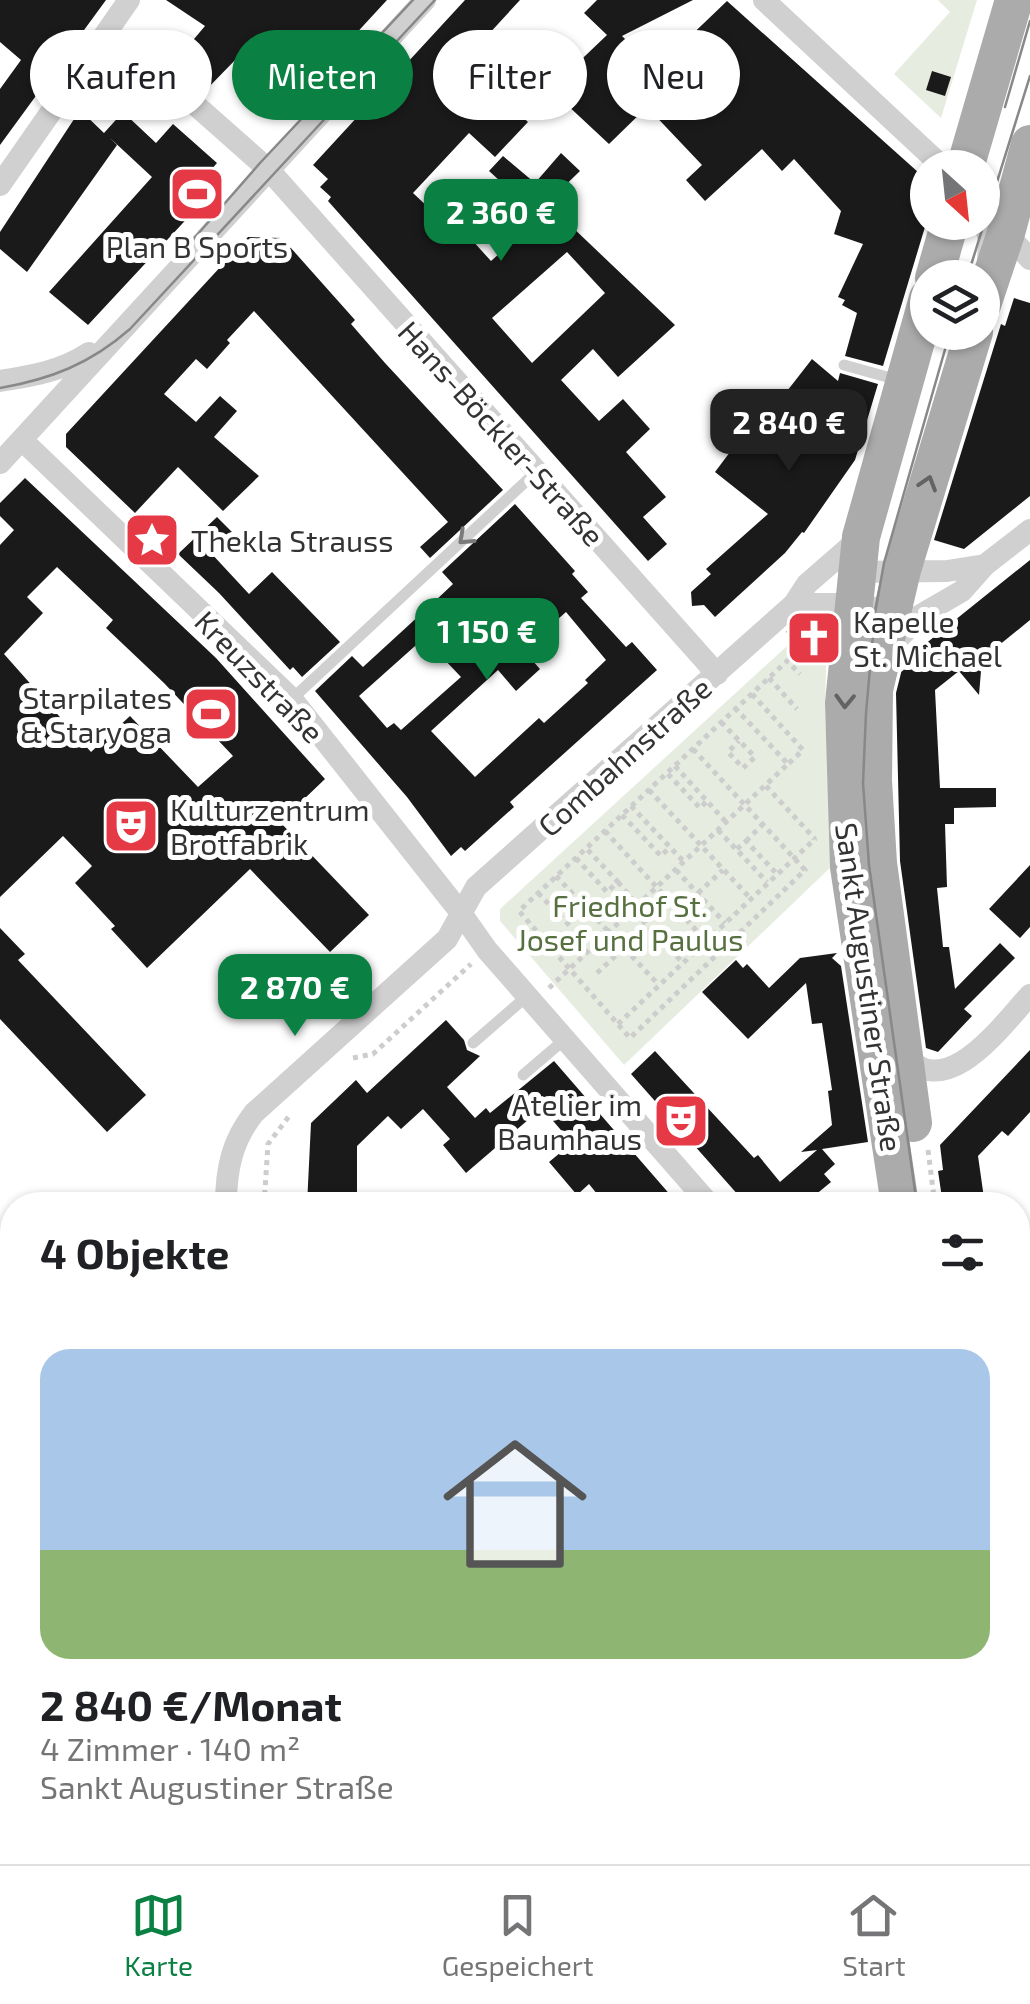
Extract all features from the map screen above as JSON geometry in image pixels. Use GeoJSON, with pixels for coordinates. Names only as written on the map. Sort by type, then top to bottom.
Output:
{"type":"FeatureCollection","features":[{"type":"Feature","properties":{"kind":"main road"},"geometry":{"type":"LineString","coordinates":[[970,150],[1014,0]]}},
{"type":"Feature","properties":{"kind":"main road"},"geometry":{"type":"LineString","coordinates":[[998,260],[1030,144]]}},
{"type":"Feature","properties":{"kind":"main road","name":"Sankt Augustiner Straße"},"geometry":{"type":"LineString","coordinates":[[898,1192],[850,867],[844,703],[847,571],[913,350]]}},
{"type":"Feature","properties":{"kind":"main road","name":"Sankt Augustiner Straße"},"geometry":{"type":"LineString","coordinates":[[923,1192],[878,863],[872,781],[874,690],[880,659],[906,614],[902,570],[969,350]]}},
{"type":"Feature","properties":{"kind":"street"},"geometry":{"type":"LineString","coordinates":[[110,30],[129,0]]}},
{"type":"Feature","properties":{"kind":"street"},"geometry":{"type":"LineString","coordinates":[[0,462],[425,0]]}},
{"type":"Feature","properties":{"kind":"street"},"geometry":{"type":"LineString","coordinates":[[764,0],[925,150]]}},
{"type":"Feature","properties":{"kind":"street"},"geometry":{"type":"LineString","coordinates":[[0,184],[46,120]]}},
{"type":"Feature","properties":{"kind":"street","name":"Hans-Böckler-Straße"},"geometry":{"type":"LineString","coordinates":[[212,120],[269,170],[716,674]]}},
{"type":"Feature","properties":{"kind":"street"},"geometry":{"type":"LineString","coordinates":[[0,381],[41,374],[74,362],[113,337]]}},
{"type":"Feature","properties":{"kind":"street","name":"Kreuzstraße"},"geometry":{"type":"LineString","coordinates":[[22,440],[292,699],[487,950],[698,1192]]}},
{"type":"Feature","properties":{"kind":"street"},"geometry":{"type":"LineString","coordinates":[[847,571],[906,614],[962,591],[984,565],[1030,530]]}},
{"type":"Feature","properties":{"kind":"street"},"geometry":{"type":"LineString","coordinates":[[794,604],[847,571],[947,571],[984,565]]}},
{"type":"Feature","properties":{"kind":"street","name":"Combahnstraße"},"geometry":{"type":"LineString","coordinates":[[227,1192],[230,1156],[238,1134],[254,1113],[447,940],[476,887],[794,604],[807,584],[847,571]]}},
{"type":"Feature","properties":{"kind":"street"},"geometry":{"type":"LineString","coordinates":[[904,1054],[922,1070],[938,1071],[978,1051],[1030,995]]}},
{"type":"Feature","properties":{"kind":"lane"},"geometry":{"type":"LineString","coordinates":[[844,365],[903,382]]}},
{"type":"Feature","properties":{"kind":"lane"},"geometry":{"type":"LineString","coordinates":[[292,699],[536,472]]}},
{"type":"Feature","properties":{"kind":"lane"},"geometry":{"type":"LineString","coordinates":[[474,1043],[529,1000]]}},
{"type":"Feature","properties":{"kind":"lane"},"geometry":{"type":"LineString","coordinates":[[523,1075],[564,1040]]}},
{"type":"Feature","properties":{"kind":"path"},"geometry":{"type":"LineString","coordinates":[[800,674],[787,661],[520,911],[630,1038],[813,860]]}},
{"type":"Feature","properties":{"kind":"path"},"geometry":{"type":"LineString","coordinates":[[768,678],[797,709]]}},
{"type":"Feature","properties":{"kind":"path"},"geometry":{"type":"LineString","coordinates":[[529,1000],[570,968],[804,750],[752,694]]}},
{"type":"Feature","properties":{"kind":"path"},"geometry":{"type":"LineString","coordinates":[[736,709],[788,764]]}},
{"type":"Feature","properties":{"kind":"path"},"geometry":{"type":"LineString","coordinates":[[722,722],[755,758],[743,768],[728,752],[739,741]]}},
{"type":"Feature","properties":{"kind":"path"},"geometry":{"type":"LineString","coordinates":[[692,749],[804,868]]}},
{"type":"Feature","properties":{"kind":"path"},"geometry":{"type":"LineString","coordinates":[[674,766],[726,822]]}},
{"type":"Feature","properties":{"kind":"path"},"geometry":{"type":"LineString","coordinates":[[667,773],[700,808],[707,801]]}},
{"type":"Feature","properties":{"kind":"path"},"geometry":{"type":"LineString","coordinates":[[765,786],[816,838],[822,852]]}},
{"type":"Feature","properties":{"kind":"path"},"geometry":{"type":"LineString","coordinates":[[649,790],[751,899]]}},
{"type":"Feature","properties":{"kind":"path"},"geometry":{"type":"LineString","coordinates":[[632,806],[684,862]]}},
{"type":"Feature","properties":{"kind":"path"},"geometry":{"type":"LineString","coordinates":[[622,815],[661,856],[670,848]]}},
{"type":"Feature","properties":{"kind":"path"},"geometry":{"type":"LineString","coordinates":[[737,850],[763,824]]}},
{"type":"Feature","properties":{"kind":"path"},"geometry":{"type":"LineString","coordinates":[[718,830],[768,883]]}},
{"type":"Feature","properties":{"kind":"path"},"geometry":{"type":"LineString","coordinates":[[604,831],[718,954]]}},
{"type":"Feature","properties":{"kind":"path"},"geometry":{"type":"LineString","coordinates":[[618,1024],[816,838]]}},
{"type":"Feature","properties":{"kind":"path"},"geometry":{"type":"LineString","coordinates":[[746,841],[777,874]]}},
{"type":"Feature","properties":{"kind":"path"},"geometry":{"type":"LineString","coordinates":[[586,848],[638,904]]}},
{"type":"Feature","properties":{"kind":"path"},"geometry":{"type":"LineString","coordinates":[[576,858],[607,892],[618,882]]}},
{"type":"Feature","properties":{"kind":"path"},"geometry":{"type":"LineString","coordinates":[[675,870],[725,923]]}},
{"type":"Feature","properties":{"kind":"path"},"geometry":{"type":"LineString","coordinates":[[698,893],[723,870]]}},
{"type":"Feature","properties":{"kind":"path"},"geometry":{"type":"LineString","coordinates":[[556,876],[659,985]]}},
{"type":"Feature","properties":{"kind":"path"},"geometry":{"type":"LineString","coordinates":[[538,893],[570,926]]}},
{"type":"Feature","properties":{"kind":"path"},"geometry":{"type":"LineString","coordinates":[[668,900],[644,922],[683,963]]}},
{"type":"Feature","properties":{"kind":"path"},"geometry":{"type":"LineString","coordinates":[[598,973],[624,948]]}},
{"type":"Feature","properties":{"kind":"path"},"geometry":{"type":"LineString","coordinates":[[350,1058],[374,1054],[487,950]]}},
{"type":"Feature","properties":{"kind":"path"},"geometry":{"type":"LineString","coordinates":[[265,1192],[268,1144],[297,1106]]}},
{"type":"Feature","properties":{"kind":"path"},"geometry":{"type":"LineString","coordinates":[[928,1150],[933,1192]]}},
{"type":"Feature","properties":{"kind":"green space"},"geometry":{"type":"Polygon","coordinates":[[[938,0],[977,0],[941,118],[894,74],[950,12],[938,0]]]}},
{"type":"Feature","properties":{"kind":"green space","name":"Friedhof St. Josef und Paulus"},"geometry":{"type":"Polygon","coordinates":[[[811,624],[827,631],[825,709],[833,865],[624,1065],[500,921],[500,909],[811,624]]]}},
{"type":"Feature","properties":{"kind":"building"},"geometry":{"type":"Polygon","coordinates":[[[0,0],[106,0],[84,30],[30,30],[30,104],[0,145],[0,89],[21,60],[0,42],[0,0]]]}},
{"type":"Feature","properties":{"kind":"building"},"geometry":{"type":"Polygon","coordinates":[[[166,0],[387,0],[359,30],[232,30],[232,63],[212,84],[212,30],[202,30],[205,26],[166,0]]]}},
{"type":"Feature","properties":{"kind":"building"},"geometry":{"type":"Polygon","coordinates":[[[465,0],[520,0],[492,30],[437,30],[465,0]]]}},
{"type":"Feature","properties":{"kind":"building"},"geometry":{"type":"Polygon","coordinates":[[[597,0],[693,0],[634,30],[607,30],[607,35],[584,13],[597,0]]]}},
{"type":"Feature","properties":{"kind":"building"},"geometry":{"type":"Polygon","coordinates":[[[727,1],[910,165],[910,240],[921,240],[915,260],[910,260],[910,277],[883,366],[845,356],[857,313],[842,305],[845,300],[838,297],[863,244],[834,234],[841,211],[794,159],[782,171],[762,149],[705,201],[686,180],[702,165],[659,120],[740,120],[740,30],[697,30],[727,1]]]}},
{"type":"Feature","properties":{"kind":"building"},"geometry":{"type":"Polygon","coordinates":[[[433,35],[433,120],[528,122],[495,157],[469,133],[413,193],[446,224],[452,218],[491,261],[534,223],[515,203],[520,199],[489,171],[503,156],[535,183],[561,153],[580,171],[547,203],[675,325],[618,377],[593,349],[561,380],[599,421],[623,399],[650,429],[626,452],[666,497],[643,517],[667,544],[648,561],[328,201],[331,197],[320,187],[328,179],[313,165],[354,120],[413,120],[413,56],[433,35]],[[567,252],[492,318],[532,363],[605,293],[567,252]]]}},
{"type":"Feature","properties":{"kind":"building"},"geometry":{"type":"Polygon","coordinates":[[[607,35],[607,120],[634,120],[609,144],[583,120],[587,120],[587,54],[607,35]]]}},
{"type":"Feature","properties":{"kind":"building"},"geometry":{"type":"Polygon","coordinates":[[[932,71],[951,77],[945,96],[926,90],[932,71]]]}},
{"type":"Feature","properties":{"kind":"building"},"geometry":{"type":"Polygon","coordinates":[[[73,120],[90,120],[104,133],[116,120],[132,120],[156,143],[173,124],[217,163],[210,171],[222,181],[88,325],[49,292],[152,177],[110,138],[117,145],[27,272],[0,249],[0,232],[73,120]]]}},
{"type":"Feature","properties":{"kind":"building"},"geometry":{"type":"Polygon","coordinates":[[[248,237],[282,238],[355,320],[351,324],[385,363],[503,490],[430,558],[420,547],[448,522],[254,311],[207,369],[196,359],[164,394],[196,422],[220,396],[237,411],[214,437],[259,476],[223,511],[178,467],[135,513],[66,447],[66,434],[248,237]]]}},
{"type":"Feature","properties":{"kind":"building"},"geometry":{"type":"Polygon","coordinates":[[[1014,298],[1030,303],[1030,496],[964,549],[934,540],[993,350],[1000,350],[1001,324],[1005,326],[1014,298]]]}},
{"type":"Feature","properties":{"kind":"building"},"geometry":{"type":"Polygon","coordinates":[[[812,359],[838,381],[840,373],[878,384],[855,460],[804,533],[715,617],[704,605],[692,606],[691,592],[711,574],[706,569],[768,514],[715,472],[736,444],[742,449],[812,359]]]}},
{"type":"Feature","properties":{"kind":"building"},"geometry":{"type":"Polygon","coordinates":[[[25,478],[216,658],[325,779],[280,822],[369,915],[330,952],[250,869],[147,968],[75,883],[92,866],[63,836],[0,897],[0,545],[14,530],[0,516],[0,503],[25,478]],[[57,567],[27,597],[43,613],[4,654],[91,752],[130,716],[198,787],[233,756],[106,628],[113,620],[57,567]]]}},
{"type":"Feature","properties":{"kind":"building"},"geometry":{"type":"Polygon","coordinates":[[[515,504],[575,571],[572,574],[588,592],[581,598],[626,647],[632,642],[657,670],[510,802],[514,807],[465,851],[461,847],[451,856],[407,797],[315,691],[352,656],[363,667],[434,602],[453,584],[442,572],[515,504]],[[566,612],[523,650],[540,669],[516,691],[498,670],[431,731],[475,777],[539,718],[544,723],[588,683],[585,680],[606,660],[566,612]],[[424,638],[359,696],[387,728],[394,723],[401,730],[461,677],[424,638]]]}},
{"type":"Feature","properties":{"kind":"building"},"geometry":{"type":"Polygon","coordinates":[[[217,517],[232,532],[210,552],[249,594],[272,572],[340,642],[302,677],[293,667],[290,670],[178,554],[217,517]]]}},
{"type":"Feature","properties":{"kind":"building"},"geometry":{"type":"Polygon","coordinates":[[[1030,560],[1030,620],[982,659],[979,695],[959,671],[935,690],[940,788],[996,788],[996,807],[954,808],[954,824],[945,824],[947,887],[937,888],[943,947],[949,947],[955,989],[1000,943],[1015,958],[964,1009],[972,1016],[938,1052],[926,1048],[900,861],[896,693],[904,661],[1030,560]]]}},
{"type":"Feature","properties":{"kind":"building","name":"Kapelle St. Michael"},"geometry":{"type":"Polygon","coordinates":[[[799,619],[827,631],[826,653],[786,632],[799,619]]]}},
{"type":"Feature","properties":{"kind":"building"},"geometry":{"type":"Polygon","coordinates":[[[1030,865],[1030,927],[1020,938],[989,909],[1030,865]]]}},
{"type":"Feature","properties":{"kind":"building"},"geometry":{"type":"Polygon","coordinates":[[[0,928],[25,954],[18,960],[146,1095],[107,1132],[0,1019],[0,928]]]}},
{"type":"Feature","properties":{"kind":"building"},"geometry":{"type":"Polygon","coordinates":[[[837,953],[832,958],[841,966],[868,1142],[822,1149],[835,1164],[824,1174],[831,1182],[819,1192],[735,1192],[631,1074],[655,1051],[754,1158],[758,1155],[780,1182],[817,1150],[801,1152],[832,1125],[828,1091],[832,1090],[822,1023],[812,1024],[806,983],[748,1039],[702,992],[736,960],[743,968],[747,964],[769,988],[800,958],[837,953]]]}},
{"type":"Feature","properties":{"kind":"building"},"geometry":{"type":"Polygon","coordinates":[[[446,1020],[464,1040],[467,1050],[480,1056],[447,1087],[475,1118],[486,1108],[490,1113],[554,1061],[668,1192],[595,1192],[589,1184],[574,1192],[549,1162],[572,1143],[542,1108],[466,1173],[443,1145],[450,1139],[423,1109],[401,1129],[388,1116],[357,1146],[357,1192],[308,1192],[311,1123],[356,1080],[367,1093],[446,1020]]]}},
{"type":"Feature","properties":{"kind":"building"},"geometry":{"type":"Polygon","coordinates":[[[1030,1050],[1030,1112],[1008,1136],[1002,1131],[978,1156],[983,1192],[941,1192],[940,1145],[1030,1050]]]}},
{"type":"Feature","properties":{"kind":"tram line"},"geometry":{"type":"LineString","coordinates":[[183,251],[413,0]]}},
{"type":"Feature","properties":{"kind":"tram line"},"geometry":{"type":"LineString","coordinates":[[0,388],[69,368],[100,352],[130,329],[435,0]]}},
{"type":"Feature","properties":{"kind":"tram line"},"geometry":{"type":"LineString","coordinates":[[1005,107],[1030,21]]}},
{"type":"Feature","properties":{"kind":"tram line"},"geometry":{"type":"LineString","coordinates":[[973,260],[1030,76]]}},
{"type":"Feature","properties":{"kind":"tram line"},"geometry":{"type":"LineString","coordinates":[[915,1192],[869,865],[863,783],[875,613],[884,563],[945,350]]}},
{"type":"Feature","properties":{"kind":"place","name":"Plan B Sports"},"geometry":{"type":"Point","coordinates":[197,194]}},
{"type":"Feature","properties":{"kind":"place","name":"Thekla Strauss"},"geometry":{"type":"Point","coordinates":[152,540]}},
{"type":"Feature","properties":{"kind":"place","name":"Kapelle St. Michael"},"geometry":{"type":"Point","coordinates":[814,638]}},
{"type":"Feature","properties":{"kind":"place","name":"Starpilates & Staryoga"},"geometry":{"type":"Point","coordinates":[211,714]}},
{"type":"Feature","properties":{"kind":"place","name":"Kulturzentrum Brotfabrik"},"geometry":{"type":"Point","coordinates":[131,826]}},
{"type":"Feature","properties":{"kind":"place","name":"Atelier im Baumhaus"},"geometry":{"type":"Point","coordinates":[681,1121]}}]}
